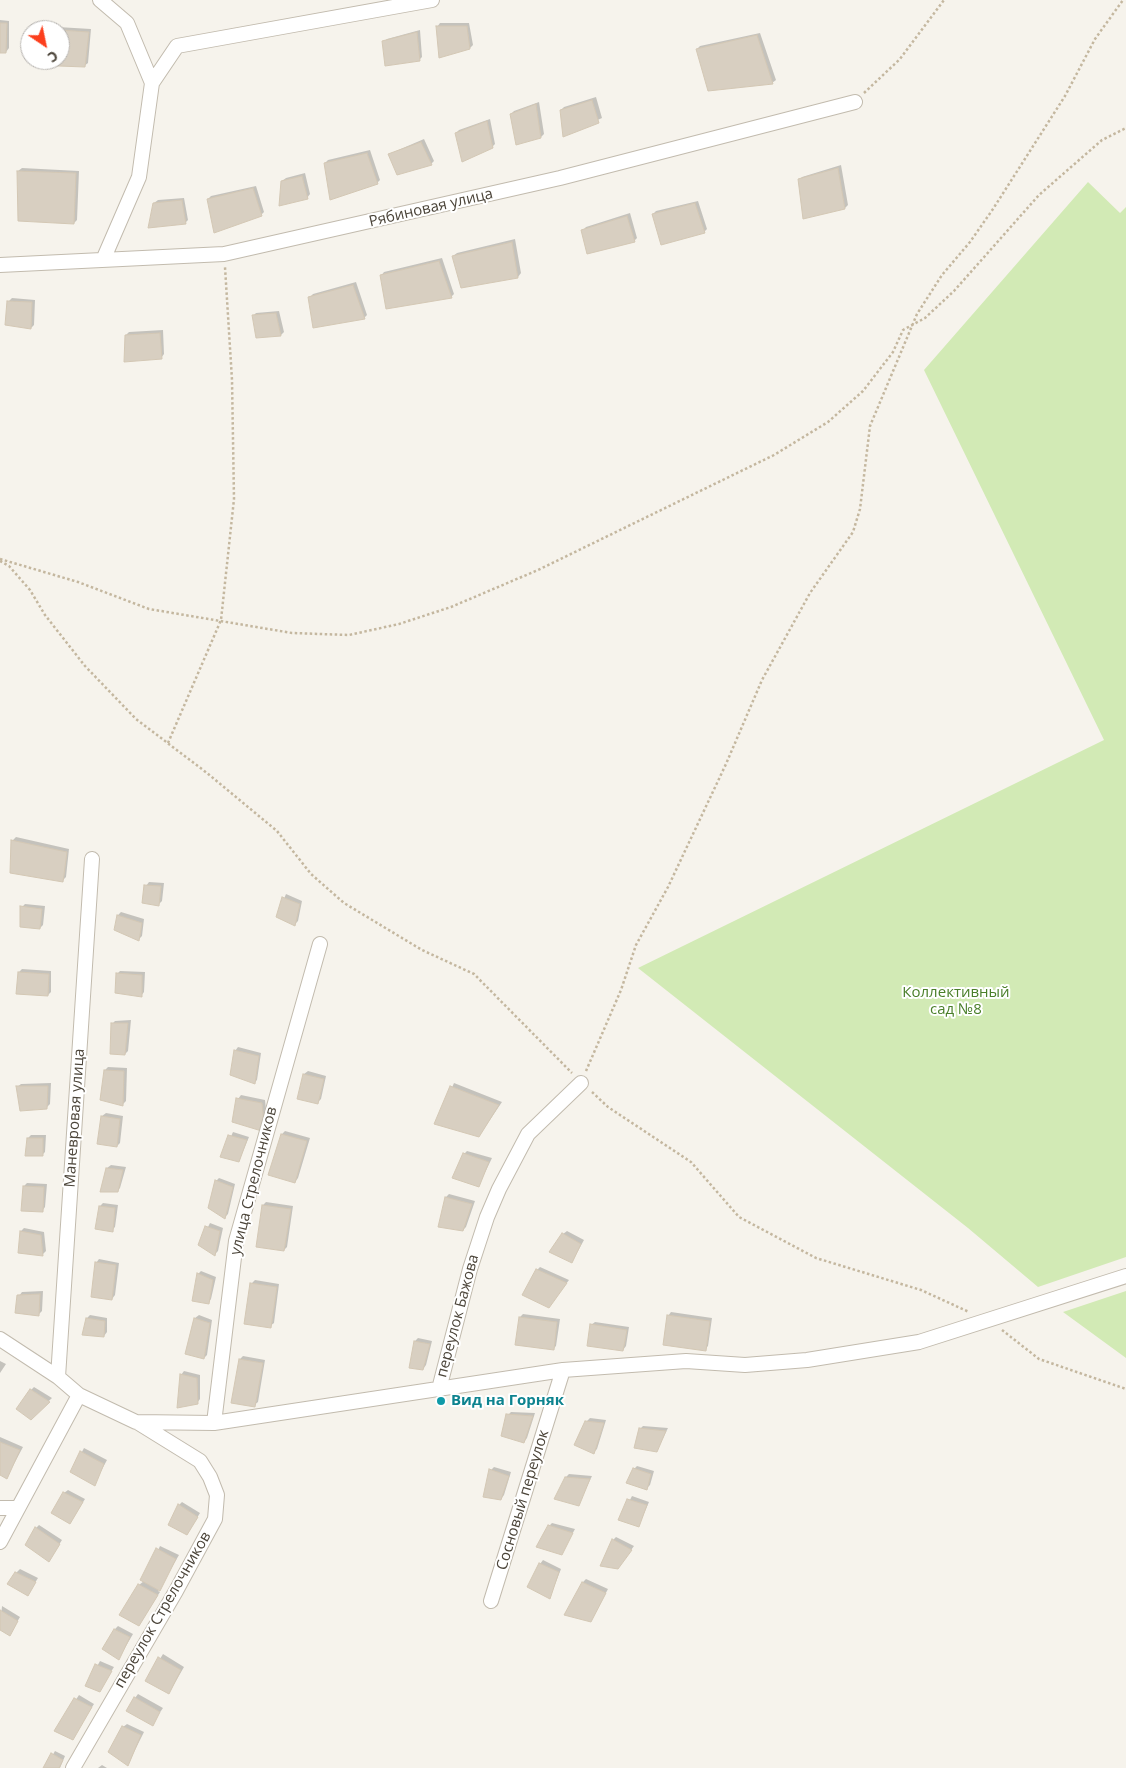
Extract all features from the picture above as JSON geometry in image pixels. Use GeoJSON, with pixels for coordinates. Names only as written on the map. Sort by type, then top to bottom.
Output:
{"type":"FeatureCollection","features":[{"type":"Feature","properties":{"kind":"street"},"geometry":{"type":"LineString","coordinates":[[100,0],[127,24],[152,83]]}},
{"type":"Feature","properties":{"kind":"street"},"geometry":{"type":"LineString","coordinates":[[103,260],[139,177],[152,83],[177,46],[432,0]]}},
{"type":"Feature","properties":{"kind":"street","name":"Рябиновая улица"},"geometry":{"type":"LineString","coordinates":[[0,265],[224,254],[560,178],[855,102]]}},
{"type":"Feature","properties":{"kind":"street","name":"Маневровая улица"},"geometry":{"type":"LineString","coordinates":[[58,1377],[92,859]]}},
{"type":"Feature","properties":{"kind":"street","name":"улица Стрелочников"},"geometry":{"type":"LineString","coordinates":[[214,1423],[236,1241],[282,1071],[320,944]]}},
{"type":"Feature","properties":{"kind":"street","name":"переулок Бажова"},"geometry":{"type":"LineString","coordinates":[[581,1083],[528,1134],[499,1189],[487,1217],[470,1268],[439,1389],[563,1370],[686,1360],[745,1365],[807,1360],[919,1342],[990,1321],[1126,1276]]}},
{"type":"Feature","properties":{"kind":"street","name":"переулок Стрелочников"},"geometry":{"type":"LineString","coordinates":[[0,1339],[58,1377],[79,1395],[136,1422],[200,1461],[210,1477],[217,1495],[214,1519],[176,1591],[102,1715],[73,1768]]}},
{"type":"Feature","properties":{"kind":"street","name":"Сосновый переулок"},"geometry":{"type":"LineString","coordinates":[[491,1601],[563,1370]]}},
{"type":"Feature","properties":{"kind":"street"},"geometry":{"type":"LineString","coordinates":[[136,1422],[214,1423],[439,1389]]}},
{"type":"Feature","properties":{"kind":"street"},"geometry":{"type":"LineString","coordinates":[[0,1542],[79,1395]]}},
{"type":"Feature","properties":{"kind":"street"},"geometry":{"type":"LineString","coordinates":[[0,1508],[18,1508]]}},
{"type":"Feature","properties":{"kind":"path"},"geometry":{"type":"LineString","coordinates":[[855,102],[900,60],[944,0]]}},
{"type":"Feature","properties":{"kind":"path"},"geometry":{"type":"LineString","coordinates":[[581,1083],[621,990],[636,945],[672,879],[726,764],[762,680],[810,592],[853,532],[860,509],[870,426],[917,314],[942,275],[970,242],[993,209],[1065,96],[1095,39],[1123,0]]}},
{"type":"Feature","properties":{"kind":"path"},"geometry":{"type":"LineString","coordinates":[[0,560],[78,582],[149,609],[292,633],[349,635],[399,624],[451,607],[538,570],[774,455],[828,422],[863,391],[893,352],[903,330],[924,318],[954,291],[1039,195],[1102,140],[1126,128]]}},
{"type":"Feature","properties":{"kind":"path"},"geometry":{"type":"LineString","coordinates":[[168,743],[221,620],[234,499],[232,380],[224,254]]}},
{"type":"Feature","properties":{"kind":"path"},"geometry":{"type":"LineString","coordinates":[[0,560],[10,566],[30,590],[45,615],[86,666],[136,719],[277,831],[311,874],[344,903],[422,950],[474,974],[581,1083],[608,1107],[692,1162],[739,1217],[816,1258],[921,1290],[990,1321],[1039,1359],[1126,1389]]}},
{"type":"Feature","properties":{"kind":"green space","name":"Коллективный сад №8"},"geometry":{"type":"Polygon","coordinates":[[[1088,182],[1120,213],[1126,207],[1126,1257],[1038,1287],[968,1228],[638,968],[1104,740],[924,370],[1088,182]]]}},
{"type":"Feature","properties":{"kind":"green space"},"geometry":{"type":"Polygon","coordinates":[[[1126,1291],[1126,1358],[1063,1312],[1126,1291]]]}},
{"type":"Feature","properties":{"kind":"building"},"geometry":{"type":"Polygon","coordinates":[[[0,23],[7,23],[6,53],[0,53],[0,23]]]}},
{"type":"Feature","properties":{"kind":"building"},"geometry":{"type":"Polygon","coordinates":[[[436,26],[467,26],[470,49],[439,58],[436,26]]]}},
{"type":"Feature","properties":{"kind":"building"},"geometry":{"type":"Polygon","coordinates":[[[70,31],[89,32],[85,67],[70,66],[70,31]]]}},
{"type":"Feature","properties":{"kind":"building"},"geometry":{"type":"Polygon","coordinates":[[[417,32],[420,61],[385,66],[382,41],[417,32]]]}},
{"type":"Feature","properties":{"kind":"building"},"geometry":{"type":"Polygon","coordinates":[[[757,35],[773,84],[708,91],[696,49],[757,35]]]}},
{"type":"Feature","properties":{"kind":"building"},"geometry":{"type":"Polygon","coordinates":[[[592,100],[599,123],[563,137],[560,110],[592,100]]]}},
{"type":"Feature","properties":{"kind":"building"},"geometry":{"type":"Polygon","coordinates":[[[536,104],[541,138],[516,145],[510,114],[536,104]]]}},
{"type":"Feature","properties":{"kind":"building"},"geometry":{"type":"Polygon","coordinates":[[[487,121],[493,148],[462,162],[455,133],[487,121]]]}},
{"type":"Feature","properties":{"kind":"building"},"geometry":{"type":"Polygon","coordinates":[[[421,142],[432,165],[397,175],[388,154],[421,142]]]}},
{"type":"Feature","properties":{"kind":"building"},"geometry":{"type":"Polygon","coordinates":[[[367,153],[378,184],[330,200],[324,163],[367,153]]]}},
{"type":"Feature","properties":{"kind":"building"},"geometry":{"type":"Polygon","coordinates":[[[838,168],[845,209],[803,219],[798,179],[838,168]]]}},
{"type":"Feature","properties":{"kind":"building"},"geometry":{"type":"Polygon","coordinates":[[[17,171],[76,173],[74,224],[18,221],[17,171]]]}},
{"type":"Feature","properties":{"kind":"building"},"geometry":{"type":"Polygon","coordinates":[[[302,176],[308,199],[279,206],[281,181],[302,176]]]}},
{"type":"Feature","properties":{"kind":"building"},"geometry":{"type":"Polygon","coordinates":[[[253,188],[262,216],[214,233],[207,199],[253,188]]]}},
{"type":"Feature","properties":{"kind":"building"},"geometry":{"type":"Polygon","coordinates":[[[182,200],[186,224],[148,228],[153,203],[182,200]]]}},
{"type":"Feature","properties":{"kind":"building"},"geometry":{"type":"Polygon","coordinates":[[[695,203],[705,233],[661,245],[652,214],[695,203]]]}},
{"type":"Feature","properties":{"kind":"building"},"geometry":{"type":"Polygon","coordinates":[[[627,216],[635,242],[587,254],[581,230],[627,216]]]}},
{"type":"Feature","properties":{"kind":"building"},"geometry":{"type":"Polygon","coordinates":[[[512,242],[518,278],[461,288],[452,256],[512,242]]]}},
{"type":"Feature","properties":{"kind":"building"},"geometry":{"type":"Polygon","coordinates":[[[439,261],[452,298],[386,309],[380,275],[439,261]]]}},
{"type":"Feature","properties":{"kind":"building"},"geometry":{"type":"Polygon","coordinates":[[[353,285],[365,319],[313,328],[308,297],[353,285]]]}},
{"type":"Feature","properties":{"kind":"building"},"geometry":{"type":"Polygon","coordinates":[[[7,301],[32,302],[31,329],[5,325],[7,301]]]}},
{"type":"Feature","properties":{"kind":"building"},"geometry":{"type":"Polygon","coordinates":[[[276,313],[281,336],[256,338],[252,315],[276,313]]]}},
{"type":"Feature","properties":{"kind":"building"},"geometry":{"type":"Polygon","coordinates":[[[160,333],[162,359],[124,362],[125,335],[160,333]]]}},
{"type":"Feature","properties":{"kind":"building"},"geometry":{"type":"Polygon","coordinates":[[[11,840],[67,852],[63,882],[10,873],[11,840]]]}},
{"type":"Feature","properties":{"kind":"building"},"geometry":{"type":"Polygon","coordinates":[[[144,885],[161,886],[159,906],[142,903],[144,885]]]}},
{"type":"Feature","properties":{"kind":"building"},"geometry":{"type":"Polygon","coordinates":[[[282,897],[300,904],[295,926],[276,917],[282,897]]]}},
{"type":"Feature","properties":{"kind":"building"},"geometry":{"type":"Polygon","coordinates":[[[20,906],[42,909],[40,929],[20,927],[20,906]]]}},
{"type":"Feature","properties":{"kind":"building"},"geometry":{"type":"Polygon","coordinates":[[[117,915],[142,923],[139,941],[114,930],[117,915]]]}},
{"type":"Feature","properties":{"kind":"building"},"geometry":{"type":"Polygon","coordinates":[[[18,972],[49,974],[48,996],[16,994],[18,972]]]}},
{"type":"Feature","properties":{"kind":"building"},"geometry":{"type":"Polygon","coordinates":[[[116,973],[142,975],[142,997],[115,993],[116,973]]]}},
{"type":"Feature","properties":{"kind":"building"},"geometry":{"type":"Polygon","coordinates":[[[111,1023],[128,1023],[125,1055],[110,1054],[111,1023]]]}},
{"type":"Feature","properties":{"kind":"building"},"geometry":{"type":"Polygon","coordinates":[[[234,1050],[259,1056],[255,1084],[230,1075],[234,1050]]]}},
{"type":"Feature","properties":{"kind":"building"},"geometry":{"type":"Polygon","coordinates":[[[104,1070],[124,1071],[123,1106],[100,1100],[104,1070]]]}},
{"type":"Feature","properties":{"kind":"building"},"geometry":{"type":"Polygon","coordinates":[[[303,1074],[324,1079],[318,1104],[297,1099],[303,1074]]]}},
{"type":"Feature","properties":{"kind":"building"},"geometry":{"type":"Polygon","coordinates":[[[16,1086],[48,1086],[47,1109],[20,1111],[16,1086]]]}},
{"type":"Feature","properties":{"kind":"building"},"geometry":{"type":"Polygon","coordinates":[[[450,1086],[499,1105],[479,1137],[434,1124],[450,1086]]]}},
{"type":"Feature","properties":{"kind":"building"},"geometry":{"type":"Polygon","coordinates":[[[236,1098],[262,1103],[265,1132],[232,1122],[236,1098]]]}},
{"type":"Feature","properties":{"kind":"building"},"geometry":{"type":"Polygon","coordinates":[[[101,1116],[120,1119],[117,1147],[97,1144],[101,1116]]]}},
{"type":"Feature","properties":{"kind":"building"},"geometry":{"type":"Polygon","coordinates":[[[281,1134],[307,1141],[295,1183],[268,1175],[281,1134]]]}},
{"type":"Feature","properties":{"kind":"building"},"geometry":{"type":"Polygon","coordinates":[[[228,1135],[247,1140],[239,1162],[220,1157],[228,1135]]]}},
{"type":"Feature","properties":{"kind":"building"},"geometry":{"type":"Polygon","coordinates":[[[27,1138],[43,1138],[43,1156],[25,1156],[27,1138]]]}},
{"type":"Feature","properties":{"kind":"building"},"geometry":{"type":"Polygon","coordinates":[[[463,1153],[489,1162],[479,1187],[452,1178],[463,1153]]]}},
{"type":"Feature","properties":{"kind":"building"},"geometry":{"type":"Polygon","coordinates":[[[106,1168],[123,1170],[118,1192],[100,1192],[106,1168]]]}},
{"type":"Feature","properties":{"kind":"building"},"geometry":{"type":"Polygon","coordinates":[[[215,1180],[233,1187],[225,1219],[208,1208],[215,1180]]]}},
{"type":"Feature","properties":{"kind":"building"},"geometry":{"type":"Polygon","coordinates":[[[23,1186],[44,1187],[43,1212],[21,1211],[23,1186]]]}},
{"type":"Feature","properties":{"kind":"building"},"geometry":{"type":"Polygon","coordinates":[[[445,1197],[472,1204],[463,1231],[438,1227],[445,1197]]]}},
{"type":"Feature","properties":{"kind":"building"},"geometry":{"type":"Polygon","coordinates":[[[262,1205],[291,1209],[284,1251],[256,1247],[262,1205]]]}},
{"type":"Feature","properties":{"kind":"building"},"geometry":{"type":"Polygon","coordinates":[[[99,1206],[115,1208],[113,1232],[95,1229],[99,1206]]]}},
{"type":"Feature","properties":{"kind":"building"},"geometry":{"type":"Polygon","coordinates":[[[205,1226],[220,1231],[215,1256],[198,1245],[205,1226]]]}},
{"type":"Feature","properties":{"kind":"building"},"geometry":{"type":"Polygon","coordinates":[[[20,1231],[41,1235],[43,1256],[18,1253],[20,1231]]]}},
{"type":"Feature","properties":{"kind":"building"},"geometry":{"type":"Polygon","coordinates":[[[562,1233],[581,1244],[572,1263],[549,1252],[562,1233]]]}},
{"type":"Feature","properties":{"kind":"building"},"geometry":{"type":"Polygon","coordinates":[[[95,1262],[116,1265],[112,1300],[91,1297],[95,1262]]]}},
{"type":"Feature","properties":{"kind":"building"},"geometry":{"type":"Polygon","coordinates":[[[536,1269],[567,1283],[549,1308],[522,1295],[536,1269]]]}},
{"type":"Feature","properties":{"kind":"building"},"geometry":{"type":"Polygon","coordinates":[[[197,1273],[213,1280],[209,1304],[192,1301],[197,1273]]]}},
{"type":"Feature","properties":{"kind":"building"},"geometry":{"type":"Polygon","coordinates":[[[250,1283],[277,1287],[271,1328],[244,1324],[250,1283]]]}},
{"type":"Feature","properties":{"kind":"building"},"geometry":{"type":"Polygon","coordinates":[[[40,1294],[39,1316],[15,1313],[17,1295],[40,1294]]]}},
{"type":"Feature","properties":{"kind":"building"},"geometry":{"type":"Polygon","coordinates":[[[667,1315],[710,1321],[706,1351],[663,1345],[667,1315]]]}},
{"type":"Feature","properties":{"kind":"building"},"geometry":{"type":"Polygon","coordinates":[[[519,1317],[557,1322],[554,1350],[515,1345],[519,1317]]]}},
{"type":"Feature","properties":{"kind":"building"},"geometry":{"type":"Polygon","coordinates":[[[86,1318],[105,1321],[104,1337],[82,1335],[86,1318]]]}},
{"type":"Feature","properties":{"kind":"building"},"geometry":{"type":"Polygon","coordinates":[[[194,1318],[210,1323],[204,1359],[185,1354],[194,1318]]]}},
{"type":"Feature","properties":{"kind":"building"},"geometry":{"type":"Polygon","coordinates":[[[590,1324],[627,1330],[623,1351],[587,1346],[590,1324]]]}},
{"type":"Feature","properties":{"kind":"building"},"geometry":{"type":"Polygon","coordinates":[[[414,1341],[430,1344],[423,1370],[409,1368],[414,1341]]]}},
{"type":"Feature","properties":{"kind":"building"},"geometry":{"type":"Polygon","coordinates":[[[239,1359],[263,1363],[255,1407],[231,1403],[239,1359]]]}},
{"type":"Feature","properties":{"kind":"building"},"geometry":{"type":"Polygon","coordinates":[[[180,1374],[197,1378],[198,1404],[177,1408],[180,1374]]]}},
{"type":"Feature","properties":{"kind":"building"},"geometry":{"type":"Polygon","coordinates":[[[30,1389],[50,1402],[31,1420],[16,1409],[30,1389]]]}},
{"type":"Feature","properties":{"kind":"building"},"geometry":{"type":"Polygon","coordinates":[[[506,1414],[533,1416],[524,1443],[501,1436],[506,1414]]]}},
{"type":"Feature","properties":{"kind":"building"},"geometry":{"type":"Polygon","coordinates":[[[585,1421],[604,1423],[594,1454],[574,1445],[585,1421]]]}},
{"type":"Feature","properties":{"kind":"building"},"geometry":{"type":"Polygon","coordinates":[[[639,1428],[666,1431],[657,1452],[634,1448],[639,1428]]]}},
{"type":"Feature","properties":{"kind":"building"},"geometry":{"type":"Polygon","coordinates":[[[0,1442],[20,1450],[7,1479],[0,1475],[0,1442]]]}},
{"type":"Feature","properties":{"kind":"building"},"geometry":{"type":"Polygon","coordinates":[[[80,1451],[104,1464],[95,1486],[70,1472],[80,1451]]]}},
{"type":"Feature","properties":{"kind":"building"},"geometry":{"type":"Polygon","coordinates":[[[633,1468],[651,1474],[647,1490],[626,1483],[633,1468]]]}},
{"type":"Feature","properties":{"kind":"building"},"geometry":{"type":"Polygon","coordinates":[[[489,1469],[509,1476],[501,1500],[483,1497],[489,1469]]]}},
{"type":"Feature","properties":{"kind":"building"},"geometry":{"type":"Polygon","coordinates":[[[565,1477],[590,1479],[579,1506],[554,1499],[565,1477]]]}},
{"type":"Feature","properties":{"kind":"building"},"geometry":{"type":"Polygon","coordinates":[[[63,1492],[83,1502],[70,1524],[51,1513],[63,1492]]]}},
{"type":"Feature","properties":{"kind":"building"},"geometry":{"type":"Polygon","coordinates":[[[627,1499],[647,1505],[639,1527],[618,1520],[627,1499]]]}},
{"type":"Feature","properties":{"kind":"building"},"geometry":{"type":"Polygon","coordinates":[[[178,1504],[198,1517],[187,1535],[168,1525],[178,1504]]]}},
{"type":"Feature","properties":{"kind":"building"},"geometry":{"type":"Polygon","coordinates":[[[548,1525],[573,1533],[562,1555],[536,1547],[548,1525]]]}},
{"type":"Feature","properties":{"kind":"building"},"geometry":{"type":"Polygon","coordinates":[[[35,1527],[60,1544],[49,1562],[25,1545],[35,1527]]]}},
{"type":"Feature","properties":{"kind":"building"},"geometry":{"type":"Polygon","coordinates":[[[612,1539],[632,1550],[618,1569],[600,1566],[612,1539]]]}},
{"type":"Feature","properties":{"kind":"building"},"geometry":{"type":"Polygon","coordinates":[[[156,1548],[176,1559],[160,1591],[140,1580],[156,1548]]]}},
{"type":"Feature","properties":{"kind":"building"},"geometry":{"type":"Polygon","coordinates":[[[539,1563],[559,1572],[550,1599],[527,1587],[539,1563]]]}},
{"type":"Feature","properties":{"kind":"building"},"geometry":{"type":"Polygon","coordinates":[[[15,1572],[36,1582],[28,1596],[7,1584],[15,1572]]]}},
{"type":"Feature","properties":{"kind":"building"},"geometry":{"type":"Polygon","coordinates":[[[582,1582],[606,1593],[591,1622],[564,1615],[582,1582]]]}},
{"type":"Feature","properties":{"kind":"building"},"geometry":{"type":"Polygon","coordinates":[[[138,1584],[158,1595],[139,1626],[119,1615],[138,1584]]]}},
{"type":"Feature","properties":{"kind":"building"},"geometry":{"type":"Polygon","coordinates":[[[0,1610],[18,1621],[10,1636],[0,1630],[0,1610]]]}},
{"type":"Feature","properties":{"kind":"building"},"geometry":{"type":"Polygon","coordinates":[[[114,1629],[130,1637],[119,1660],[102,1649],[114,1629]]]}},
{"type":"Feature","properties":{"kind":"building"},"geometry":{"type":"Polygon","coordinates":[[[158,1657],[181,1670],[169,1694],[145,1681],[158,1657]]]}},
{"type":"Feature","properties":{"kind":"building"},"geometry":{"type":"Polygon","coordinates":[[[95,1664],[112,1671],[100,1692],[85,1686],[95,1664]]]}},
{"type":"Feature","properties":{"kind":"building"},"geometry":{"type":"Polygon","coordinates":[[[134,1697],[160,1712],[153,1726],[126,1711],[134,1697]]]}},
{"type":"Feature","properties":{"kind":"building"},"geometry":{"type":"Polygon","coordinates":[[[74,1698],[92,1707],[73,1740],[54,1731],[74,1698]]]}},
{"type":"Feature","properties":{"kind":"building"},"geometry":{"type":"Polygon","coordinates":[[[122,1726],[141,1735],[128,1766],[108,1752],[122,1726]]]}},
{"type":"Feature","properties":{"kind":"building"},"geometry":{"type":"Polygon","coordinates":[[[51,1753],[63,1760],[59,1768],[43,1768],[51,1753]]]}},
{"type":"Feature","properties":{"kind":"place","name":"Вид на Горняк"},"geometry":{"type":"Point","coordinates":[441,1401]}}]}
